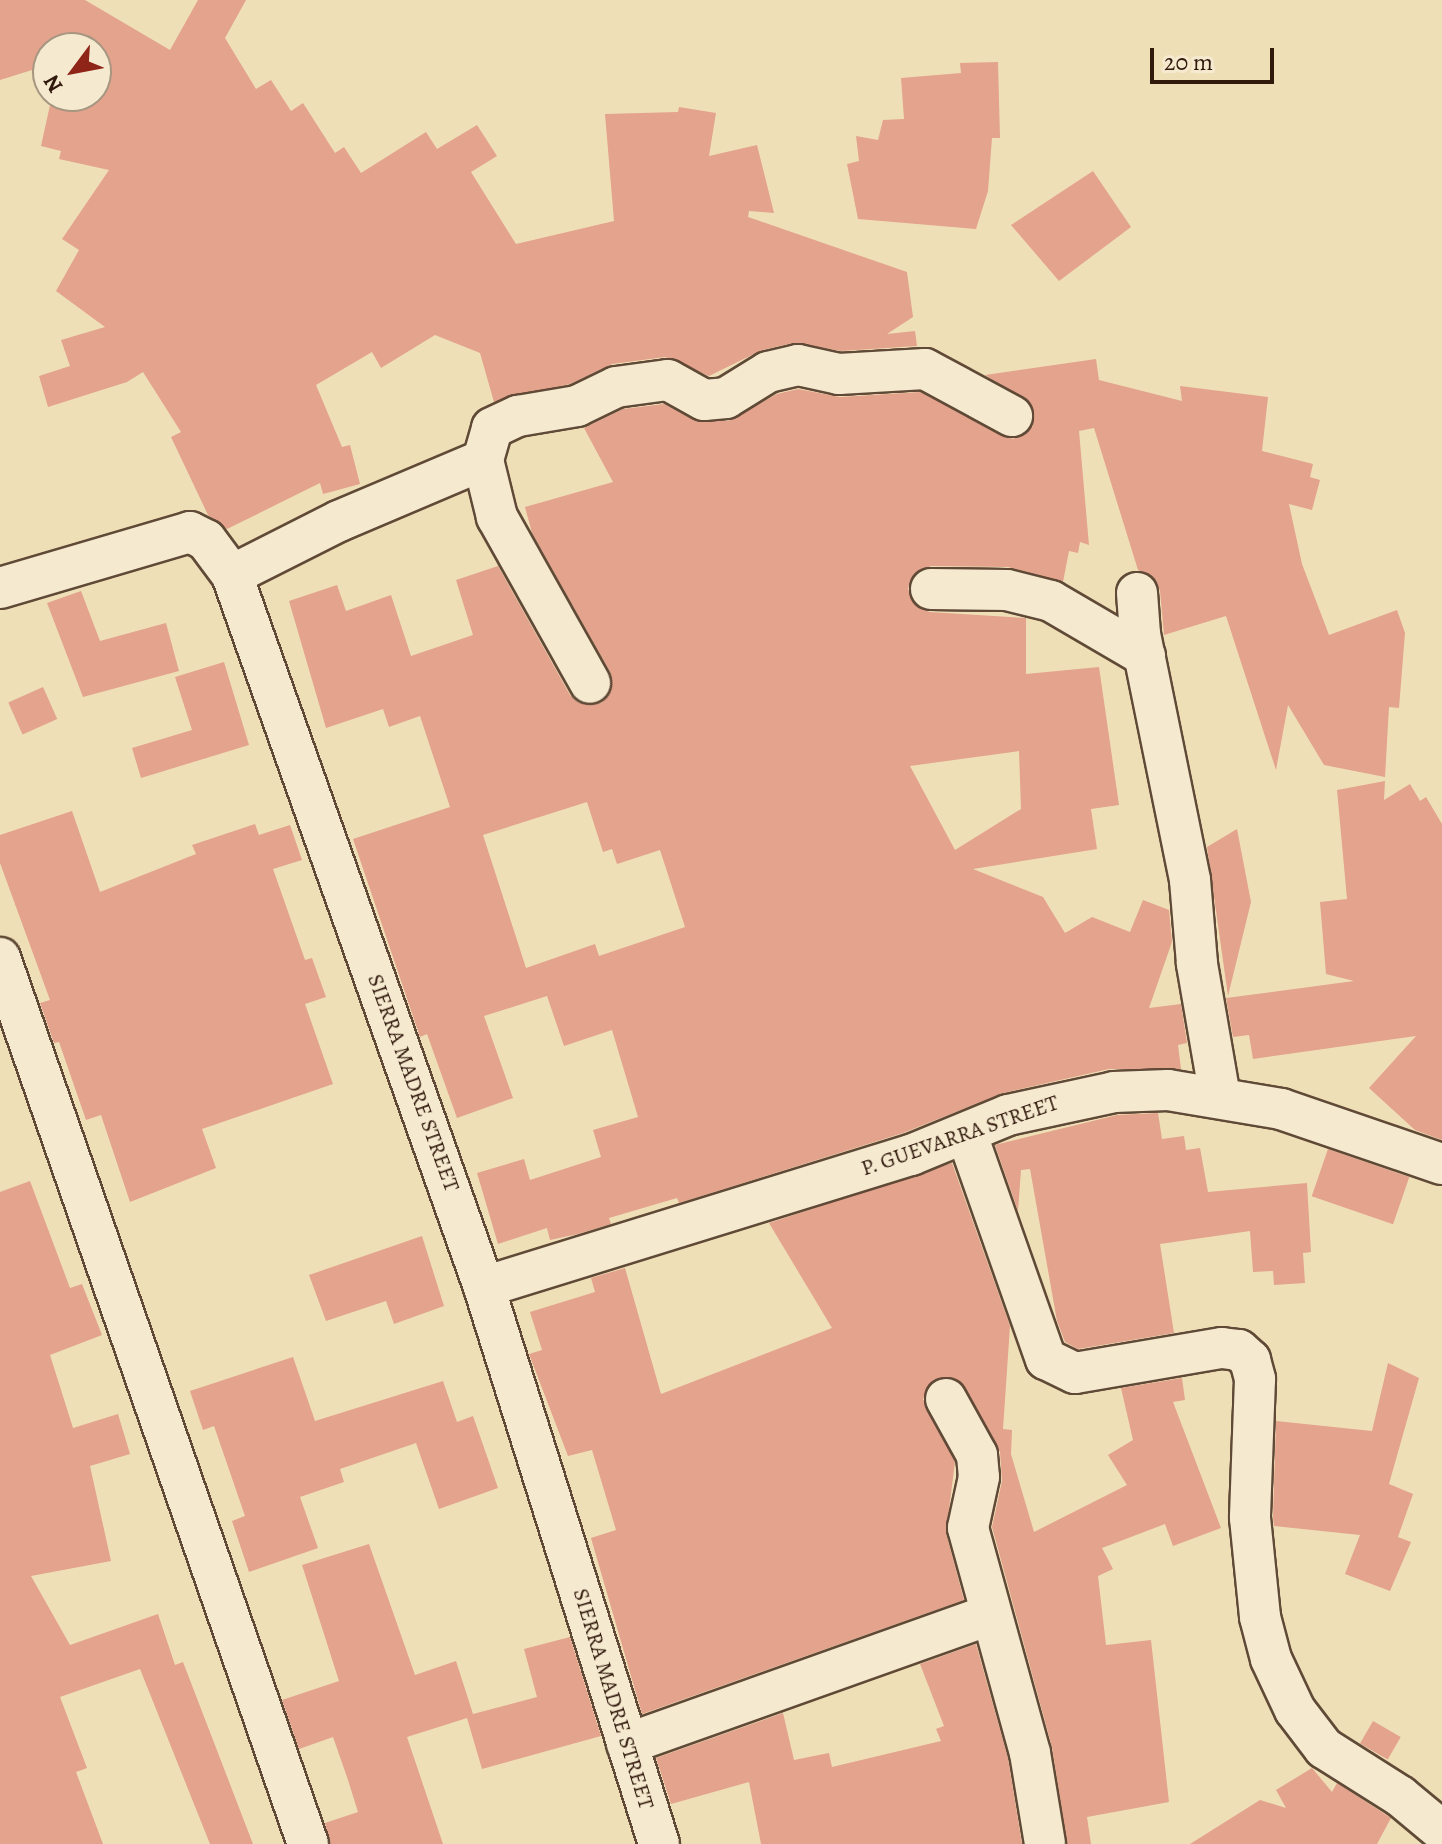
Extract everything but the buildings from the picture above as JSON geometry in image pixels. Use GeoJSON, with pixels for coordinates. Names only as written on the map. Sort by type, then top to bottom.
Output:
{"type":"FeatureCollection","features":[{"type":"Feature","properties":{"kind":"street"},"geometry":{"type":"LineString","coordinates":[[590,683],[497,517],[483,460],[492,428],[518,416],[577,406],[616,387],[668,380],[704,400],[726,398],[768,372],[798,365],[839,374],[925,369],[1012,416]]}},
{"type":"Feature","properties":{"kind":"street"},"geometry":{"type":"LineString","coordinates":[[232,575],[339,521],[483,460]]}},
{"type":"Feature","properties":{"kind":"street","name":"SIERRA MADRE STREET"},"geometry":{"type":"LineString","coordinates":[[0,588],[190,532],[206,540],[232,575],[484,1287],[659,1844]]}},
{"type":"Feature","properties":{"kind":"street"},"geometry":{"type":"LineString","coordinates":[[931,589],[1007,590],[1051,601],[1145,656]]}},
{"type":"Feature","properties":{"kind":"street"},"geometry":{"type":"LineString","coordinates":[[1137,593],[1145,656],[1190,880],[1197,964],[1220,1097]]}},
{"type":"Feature","properties":{"kind":"street"},"geometry":{"type":"LineString","coordinates":[[0,958],[308,1844]]}},
{"type":"Feature","properties":{"kind":"street","name":"P. GUEVARRA STREET"},"geometry":{"type":"LineString","coordinates":[[484,1287],[967,1135],[1008,1115],[1068,1098],[1168,1090],[1220,1097],[1334,1125],[1442,1164]]}},
{"type":"Feature","properties":{"kind":"street"},"geometry":{"type":"LineString","coordinates":[[967,1135],[1046,1359],[1075,1373],[1222,1348],[1239,1350],[1250,1360],[1255,1379],[1250,1518],[1260,1617],[1271,1659],[1295,1710],[1324,1748],[1400,1796],[1442,1831]]}},
{"type":"Feature","properties":{"kind":"street"},"geometry":{"type":"LineString","coordinates":[[946,1399],[977,1455],[979,1477],[968,1528],[1030,1753],[1045,1844]]}},
{"type":"Feature","properties":{"kind":"street"},"geometry":{"type":"LineString","coordinates":[[627,1744],[990,1615]]}}]}
